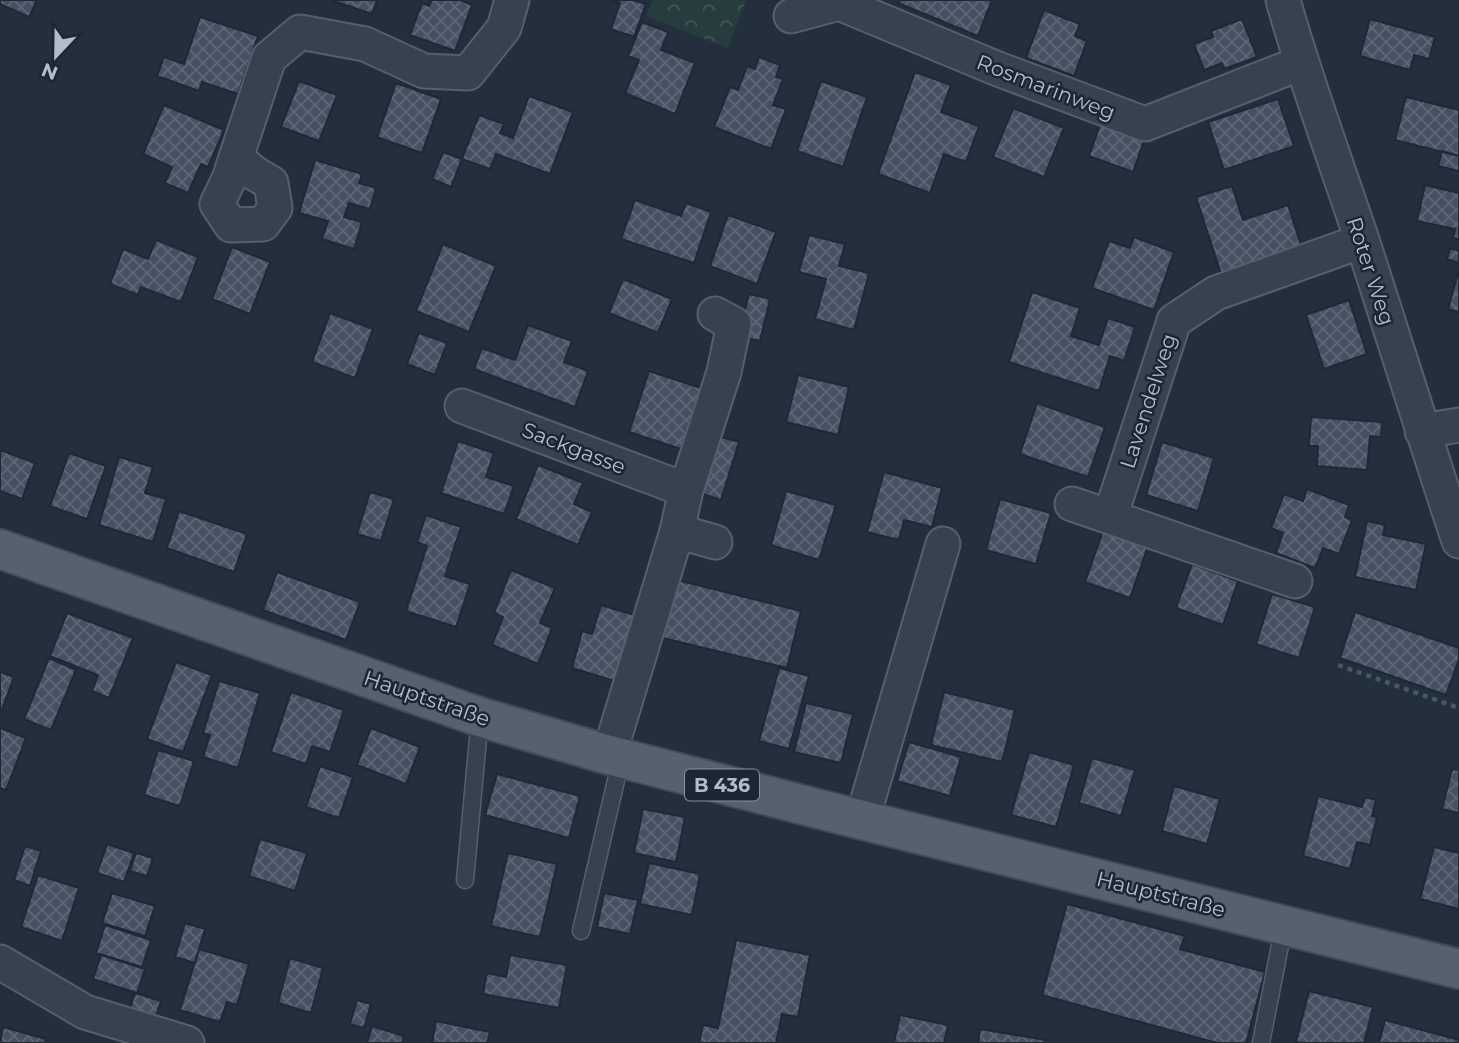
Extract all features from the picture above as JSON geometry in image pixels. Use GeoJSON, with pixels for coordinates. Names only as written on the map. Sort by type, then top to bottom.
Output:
{"type":"FeatureCollection","features":[{"type":"Feature","properties":{"kind":"main road","name":"Hauptstraße"},"geometry":{"type":"LineString","coordinates":[[0,549],[480,717],[615,757],[1459,969]]}},
{"type":"Feature","properties":{"kind":"street"},"geometry":{"type":"LineString","coordinates":[[236,157],[269,58],[300,32],[365,44],[424,71],[468,73],[504,28],[512,0]]}},
{"type":"Feature","properties":{"kind":"street","name":"Roter Weg"},"geometry":{"type":"LineString","coordinates":[[1283,0],[1301,63],[1459,541]]}},
{"type":"Feature","properties":{"kind":"street","name":"Rosmarinweg"},"geometry":{"type":"LineString","coordinates":[[791,16],[839,2],[998,69],[1144,124],[1301,63]]}},
{"type":"Feature","properties":{"kind":"street","name":"Lavendelweg"},"geometry":{"type":"LineString","coordinates":[[1110,517],[1174,321],[1216,293],[1362,241]]}},
{"type":"Feature","properties":{"kind":"street"},"geometry":{"type":"LineString","coordinates":[[615,757],[686,490],[724,372],[734,324],[715,314]]}},
{"type":"Feature","properties":{"kind":"street","name":"Sackgasse"},"geometry":{"type":"LineString","coordinates":[[462,406],[686,490]]}},
{"type":"Feature","properties":{"kind":"street"},"geometry":{"type":"LineString","coordinates":[[1422,431],[1459,425]]}},
{"type":"Feature","properties":{"kind":"street"},"geometry":{"type":"LineString","coordinates":[[1072,504],[1294,581]]}},
{"type":"Feature","properties":{"kind":"street"},"geometry":{"type":"LineString","coordinates":[[677,531],[715,542]]}},
{"type":"Feature","properties":{"kind":"street"},"geometry":{"type":"LineString","coordinates":[[862,820],[943,544]]}},
{"type":"Feature","properties":{"kind":"street"},"geometry":{"type":"LineString","coordinates":[[0,962],[85,1012],[187,1043]]}},
{"type":"Feature","properties":{"kind":"lane"},"geometry":{"type":"LineString","coordinates":[[465,880],[480,717]]}},
{"type":"Feature","properties":{"kind":"lane"},"geometry":{"type":"LineString","coordinates":[[581,931],[615,757]]}},
{"type":"Feature","properties":{"kind":"lane"},"geometry":{"type":"LineString","coordinates":[[1261,1043],[1284,925]]}},
{"type":"Feature","properties":{"kind":"path"},"geometry":{"type":"LineString","coordinates":[[1338,665],[1459,708]]}},
{"type":"Feature","properties":{"kind":"green space"},"geometry":{"type":"Polygon","coordinates":[[[653,0],[746,0],[728,48],[646,16],[653,0]]]}},
{"type":"Feature","properties":{"kind":"building"},"geometry":{"type":"Polygon","coordinates":[[[0,0],[37,0],[29,17],[0,4],[0,0]]]}},
{"type":"Feature","properties":{"kind":"building"},"geometry":{"type":"Polygon","coordinates":[[[331,0],[377,0],[372,14],[331,0]]]}},
{"type":"Feature","properties":{"kind":"building"},"geometry":{"type":"Polygon","coordinates":[[[432,0],[460,0],[472,5],[455,51],[410,35],[422,3],[429,6],[432,0]]]}},
{"type":"Feature","properties":{"kind":"building"},"geometry":{"type":"Polygon","coordinates":[[[613,0],[633,0],[646,4],[634,37],[611,29],[620,3],[613,0]]]}},
{"type":"Feature","properties":{"kind":"building"},"geometry":{"type":"Polygon","coordinates":[[[900,0],[992,0],[978,36],[898,3],[900,0]]]}},
{"type":"Feature","properties":{"kind":"building"},"geometry":{"type":"Polygon","coordinates":[[[1044,10],[1080,24],[1075,36],[1087,41],[1074,76],[1026,58],[1044,10]]]}},
{"type":"Feature","properties":{"kind":"building"},"geometry":{"type":"Polygon","coordinates":[[[200,17],[258,36],[238,94],[202,82],[199,91],[157,76],[164,57],[184,64],[200,17]]]}},
{"type":"Feature","properties":{"kind":"building"},"geometry":{"type":"Polygon","coordinates":[[[1242,19],[1257,57],[1224,69],[1222,63],[1204,70],[1194,44],[1213,37],[1211,31],[1242,19]]]}},
{"type":"Feature","properties":{"kind":"building"},"geometry":{"type":"Polygon","coordinates":[[[1370,19],[1435,37],[1429,59],[1414,55],[1410,70],[1360,56],[1370,19]]]}},
{"type":"Feature","properties":{"kind":"building"},"geometry":{"type":"Polygon","coordinates":[[[642,22],[668,32],[661,50],[695,63],[675,114],[625,93],[639,60],[628,56],[642,22]]]}},
{"type":"Feature","properties":{"kind":"building"},"geometry":{"type":"Polygon","coordinates":[[[759,57],[780,65],[776,77],[783,79],[773,105],[786,109],[771,149],[714,127],[730,87],[738,90],[747,66],[755,69],[759,57]]]}},
{"type":"Feature","properties":{"kind":"building"},"geometry":{"type":"Polygon","coordinates":[[[915,72],[951,85],[941,112],[979,126],[966,162],[944,154],[930,193],[878,174],[915,72]]]}},
{"type":"Feature","properties":{"kind":"building"},"geometry":{"type":"Polygon","coordinates":[[[299,81],[337,95],[319,141],[281,127],[299,81]]]}},
{"type":"Feature","properties":{"kind":"building"},"geometry":{"type":"Polygon","coordinates":[[[821,81],[867,97],[843,167],[797,151],[821,81]]]}},
{"type":"Feature","properties":{"kind":"building"},"geometry":{"type":"Polygon","coordinates":[[[396,83],[441,99],[422,153],[377,137],[396,83]]]}},
{"type":"Feature","properties":{"kind":"building"},"geometry":{"type":"Polygon","coordinates":[[[529,96],[573,112],[550,174],[496,154],[490,169],[462,159],[479,115],[504,124],[500,133],[513,138],[529,96]]]}},
{"type":"Feature","properties":{"kind":"building"},"geometry":{"type":"Polygon","coordinates":[[[1406,97],[1459,110],[1459,156],[1395,140],[1406,97]]]}},
{"type":"Feature","properties":{"kind":"building"},"geometry":{"type":"Polygon","coordinates":[[[1278,99],[1294,146],[1224,170],[1208,122],[1278,99]]]}},
{"type":"Feature","properties":{"kind":"building"},"geometry":{"type":"Polygon","coordinates":[[[164,105],[224,130],[208,167],[201,164],[188,193],[165,183],[172,167],[143,154],[164,105]]]}},
{"type":"Feature","properties":{"kind":"building"},"geometry":{"type":"Polygon","coordinates":[[[1013,108],[1064,128],[1044,177],[993,157],[1013,108]]]}},
{"type":"Feature","properties":{"kind":"building"},"geometry":{"type":"Polygon","coordinates":[[[1102,119],[1146,135],[1133,172],[1089,156],[1102,119]]]}},
{"type":"Feature","properties":{"kind":"building"},"geometry":{"type":"Polygon","coordinates":[[[1442,151],[1459,156],[1459,171],[1438,166],[1442,151]]]}},
{"type":"Feature","properties":{"kind":"building"},"geometry":{"type":"Polygon","coordinates":[[[443,152],[462,159],[451,187],[432,179],[443,152]]]}},
{"type":"Feature","properties":{"kind":"building"},"geometry":{"type":"Polygon","coordinates":[[[315,160],[362,174],[359,183],[376,188],[370,209],[349,203],[344,217],[362,222],[354,249],[322,239],[328,221],[299,213],[315,160]]]}},
{"type":"Feature","properties":{"kind":"building"},"geometry":{"type":"Polygon","coordinates":[[[1425,185],[1459,193],[1459,239],[1453,238],[1455,229],[1417,221],[1425,185]]]}},
{"type":"Feature","properties":{"kind":"building"},"geometry":{"type":"Polygon","coordinates":[[[1232,186],[1243,220],[1288,205],[1302,248],[1221,274],[1196,197],[1232,186]]]}},
{"type":"Feature","properties":{"kind":"building"},"geometry":{"type":"Polygon","coordinates":[[[635,200],[681,216],[686,203],[711,212],[694,263],[621,239],[635,200]]]}},
{"type":"Feature","properties":{"kind":"building"},"geometry":{"type":"Polygon","coordinates":[[[728,215],[776,232],[757,284],[710,266],[728,215]]]}},
{"type":"Feature","properties":{"kind":"building"},"geometry":{"type":"Polygon","coordinates":[[[809,235],[845,244],[839,266],[869,273],[854,330],[815,319],[826,279],[799,272],[809,235]]]}},
{"type":"Feature","properties":{"kind":"building"},"geometry":{"type":"Polygon","coordinates":[[[1134,237],[1174,252],[1154,310],[1092,288],[1109,241],[1130,248],[1134,237]]]}},
{"type":"Feature","properties":{"kind":"building"},"geometry":{"type":"Polygon","coordinates":[[[156,240],[198,257],[181,302],[141,287],[138,295],[110,284],[123,249],[148,259],[156,240]]]}},
{"type":"Feature","properties":{"kind":"building"},"geometry":{"type":"Polygon","coordinates":[[[443,244],[496,266],[469,332],[416,311],[443,244]]]}},
{"type":"Feature","properties":{"kind":"building"},"geometry":{"type":"Polygon","coordinates":[[[232,247],[270,262],[250,314],[212,299],[232,247]]]}},
{"type":"Feature","properties":{"kind":"building"},"geometry":{"type":"Polygon","coordinates":[[[1450,248],[1459,251],[1459,263],[1447,259],[1450,248]]]}},
{"type":"Feature","properties":{"kind":"building"},"geometry":{"type":"Polygon","coordinates":[[[1459,273],[1459,312],[1448,309],[1459,273]]]}},
{"type":"Feature","properties":{"kind":"building"},"geometry":{"type":"Polygon","coordinates":[[[623,279],[672,299],[658,333],[609,313],[623,279]]]}},
{"type":"Feature","properties":{"kind":"building"},"geometry":{"type":"Polygon","coordinates":[[[1032,292],[1080,308],[1071,336],[1099,345],[1108,318],[1135,327],[1124,361],[1110,356],[1099,391],[1009,362],[1032,292]]]}},
{"type":"Feature","properties":{"kind":"building"},"geometry":{"type":"Polygon","coordinates":[[[749,294],[770,299],[760,341],[738,336],[749,294]]]}},
{"type":"Feature","properties":{"kind":"building"},"geometry":{"type":"Polygon","coordinates":[[[1349,300],[1367,354],[1324,369],[1306,315],[1349,300]]]}},
{"type":"Feature","properties":{"kind":"building"},"geometry":{"type":"Polygon","coordinates":[[[330,313],[373,329],[355,378],[312,362],[330,313]]]}},
{"type":"Feature","properties":{"kind":"building"},"geometry":{"type":"Polygon","coordinates":[[[528,325],[572,341],[564,362],[588,371],[575,407],[474,369],[482,348],[515,360],[528,325]]]}},
{"type":"Feature","properties":{"kind":"building"},"geometry":{"type":"Polygon","coordinates":[[[419,333],[447,343],[435,375],[407,364],[419,333]]]}},
{"type":"Feature","properties":{"kind":"building"},"geometry":{"type":"Polygon","coordinates":[[[649,371],[701,388],[681,449],[629,432],[649,371]]]}},
{"type":"Feature","properties":{"kind":"building"},"geometry":{"type":"Polygon","coordinates":[[[798,375],[849,387],[838,435],[786,422],[798,375]]]}},
{"type":"Feature","properties":{"kind":"building"},"geometry":{"type":"Polygon","coordinates":[[[1037,403],[1105,427],[1088,477],[1020,454],[1037,403]]]}},
{"type":"Feature","properties":{"kind":"building"},"geometry":{"type":"Polygon","coordinates":[[[1311,417],[1382,422],[1381,437],[1370,436],[1367,470],[1317,466],[1318,446],[1309,446],[1311,417]]]}},
{"type":"Feature","properties":{"kind":"building"},"geometry":{"type":"Polygon","coordinates":[[[714,435],[739,442],[721,500],[697,492],[714,435]]]}},
{"type":"Feature","properties":{"kind":"building"},"geometry":{"type":"Polygon","coordinates":[[[458,441],[494,453],[486,477],[514,486],[504,514],[441,493],[458,441]]]}},
{"type":"Feature","properties":{"kind":"building"},"geometry":{"type":"Polygon","coordinates":[[[1162,442],[1214,458],[1198,511],[1146,495],[1162,442]]]}},
{"type":"Feature","properties":{"kind":"building"},"geometry":{"type":"Polygon","coordinates":[[[0,450],[35,463],[22,499],[0,491],[0,450]]]}},
{"type":"Feature","properties":{"kind":"building"},"geometry":{"type":"Polygon","coordinates":[[[69,453],[106,466],[87,519],[50,506],[69,453]]]}},
{"type":"Feature","properties":{"kind":"building"},"geometry":{"type":"Polygon","coordinates":[[[119,457],[153,467],[145,493],[166,499],[153,542],[99,525],[119,457]]]}},
{"type":"Feature","properties":{"kind":"building"},"geometry":{"type":"Polygon","coordinates":[[[538,465],[583,483],[574,504],[592,512],[578,545],[516,519],[538,465]]]}},
{"type":"Feature","properties":{"kind":"building"},"geometry":{"type":"Polygon","coordinates":[[[884,472],[942,488],[932,527],[904,520],[899,540],[867,532],[884,472]]]}},
{"type":"Feature","properties":{"kind":"building"},"geometry":{"type":"Polygon","coordinates":[[[1307,489],[1349,505],[1345,517],[1352,520],[1339,554],[1323,548],[1315,568],[1276,553],[1283,533],[1271,528],[1284,494],[1303,501],[1307,489]]]}},
{"type":"Feature","properties":{"kind":"building"},"geometry":{"type":"Polygon","coordinates":[[[786,491],[836,505],[819,560],[771,545],[786,491]]]}},
{"type":"Feature","properties":{"kind":"building"},"geometry":{"type":"Polygon","coordinates":[[[370,492],[394,499],[381,541],[357,534],[370,492]]]}},
{"type":"Feature","properties":{"kind":"building"},"geometry":{"type":"Polygon","coordinates":[[[1000,499],[1051,513],[1036,564],[986,550],[1000,499]]]}},
{"type":"Feature","properties":{"kind":"building"},"geometry":{"type":"Polygon","coordinates":[[[179,511],[247,534],[234,572],[167,548],[179,511]]]}},
{"type":"Feature","properties":{"kind":"building"},"geometry":{"type":"Polygon","coordinates":[[[426,515],[461,527],[445,576],[470,584],[456,627],[406,611],[427,546],[417,542],[426,515]]]}},
{"type":"Feature","properties":{"kind":"building"},"geometry":{"type":"Polygon","coordinates":[[[1367,521],[1385,525],[1383,535],[1426,544],[1416,590],[1355,577],[1367,521]]]}},
{"type":"Feature","properties":{"kind":"building"},"geometry":{"type":"Polygon","coordinates":[[[1103,531],[1148,546],[1130,598],[1085,582],[1103,531]]]}},
{"type":"Feature","properties":{"kind":"building"},"geometry":{"type":"Polygon","coordinates":[[[1192,564],[1238,581],[1223,625],[1176,608],[1192,564]]]}},
{"type":"Feature","properties":{"kind":"building"},"geometry":{"type":"Polygon","coordinates":[[[511,570],[555,588],[540,623],[552,628],[538,664],[492,645],[503,617],[494,613],[511,570]]]}},
{"type":"Feature","properties":{"kind":"building"},"geometry":{"type":"Polygon","coordinates":[[[277,572],[360,602],[346,640],[263,610],[277,572]]]}},
{"type":"Feature","properties":{"kind":"building"},"geometry":{"type":"Polygon","coordinates":[[[677,580],[801,611],[787,668],[663,638],[677,580]]]}},
{"type":"Feature","properties":{"kind":"building"},"geometry":{"type":"Polygon","coordinates":[[[1272,594],[1315,607],[1299,658],[1256,644],[1272,594]]]}},
{"type":"Feature","properties":{"kind":"building"},"geometry":{"type":"Polygon","coordinates":[[[601,605],[641,617],[621,683],[572,668],[582,631],[592,634],[601,605]]]}},
{"type":"Feature","properties":{"kind":"building"},"geometry":{"type":"Polygon","coordinates":[[[1355,612],[1459,648],[1459,659],[1446,695],[1340,658],[1355,612]]]}},
{"type":"Feature","properties":{"kind":"building"},"geometry":{"type":"Polygon","coordinates":[[[67,613],[133,638],[109,698],[92,691],[98,675],[50,656],[67,613]]]}},
{"type":"Feature","properties":{"kind":"building"},"geometry":{"type":"Polygon","coordinates":[[[49,658],[76,670],[51,730],[24,719],[49,658]]]}},
{"type":"Feature","properties":{"kind":"building"},"geometry":{"type":"Polygon","coordinates":[[[176,662],[212,675],[183,752],[147,739],[176,662]]]}},
{"type":"Feature","properties":{"kind":"building"},"geometry":{"type":"Polygon","coordinates":[[[779,668],[809,676],[789,749],[759,741],[779,668]]]}},
{"type":"Feature","properties":{"kind":"building"},"geometry":{"type":"Polygon","coordinates":[[[0,672],[14,677],[0,715],[0,672]]]}},
{"type":"Feature","properties":{"kind":"building"},"geometry":{"type":"Polygon","coordinates":[[[219,681],[260,693],[238,768],[203,757],[210,735],[203,733],[219,681]]]}},
{"type":"Feature","properties":{"kind":"building"},"geometry":{"type":"Polygon","coordinates":[[[291,692],[344,710],[330,752],[312,746],[306,764],[271,752],[291,692]]]}},
{"type":"Feature","properties":{"kind":"building"},"geometry":{"type":"Polygon","coordinates":[[[944,692],[1015,710],[1002,762],[931,745],[944,692]]]}},
{"type":"Feature","properties":{"kind":"building"},"geometry":{"type":"Polygon","coordinates":[[[806,703],[853,714],[841,763],[794,752],[806,703]]]}},
{"type":"Feature","properties":{"kind":"building"},"geometry":{"type":"Polygon","coordinates":[[[0,728],[26,738],[6,790],[0,788],[0,728]]]}},
{"type":"Feature","properties":{"kind":"building"},"geometry":{"type":"Polygon","coordinates":[[[371,728],[420,747],[406,784],[357,765],[371,728]]]}},
{"type":"Feature","properties":{"kind":"building"},"geometry":{"type":"Polygon","coordinates":[[[909,742],[961,757],[950,796],[897,781],[909,742]]]}},
{"type":"Feature","properties":{"kind":"building"},"geometry":{"type":"Polygon","coordinates":[[[158,750],[194,761],[180,806],[144,795],[158,750]]]}},
{"type":"Feature","properties":{"kind":"building"},"geometry":{"type":"Polygon","coordinates":[[[1029,752],[1074,765],[1056,827],[1011,815],[1029,752]]]}},
{"type":"Feature","properties":{"kind":"building"},"geometry":{"type":"Polygon","coordinates":[[[1092,758],[1135,770],[1121,816],[1079,803],[1092,758]]]}},
{"type":"Feature","properties":{"kind":"building"},"geometry":{"type":"Polygon","coordinates":[[[320,766],[353,777],[339,818],[306,807],[320,766]]]}},
{"type":"Feature","properties":{"kind":"building"},"geometry":{"type":"Polygon","coordinates":[[[1452,769],[1459,770],[1459,813],[1442,809],[1452,769]]]}},
{"type":"Feature","properties":{"kind":"building"},"geometry":{"type":"Polygon","coordinates":[[[497,774],[580,796],[569,838],[485,815],[497,774]]]}},
{"type":"Feature","properties":{"kind":"building"},"geometry":{"type":"Polygon","coordinates":[[[1174,786],[1220,799],[1207,844],[1162,831],[1174,786]]]}},
{"type":"Feature","properties":{"kind":"building"},"geometry":{"type":"Polygon","coordinates":[[[1318,796],[1362,807],[1365,797],[1376,800],[1372,816],[1377,817],[1370,845],[1357,842],[1350,869],[1303,856],[1318,796]]]}},
{"type":"Feature","properties":{"kind":"building"},"geometry":{"type":"Polygon","coordinates":[[[643,809],[685,817],[676,862],[634,853],[643,809]]]}},
{"type":"Feature","properties":{"kind":"building"},"geometry":{"type":"Polygon","coordinates":[[[260,839],[307,853],[295,891],[249,876],[260,839]]]}},
{"type":"Feature","properties":{"kind":"building"},"geometry":{"type":"Polygon","coordinates":[[[107,844],[134,853],[124,882],[97,873],[107,844]]]}},
{"type":"Feature","properties":{"kind":"building"},"geometry":{"type":"Polygon","coordinates":[[[25,846],[41,851],[30,886],[14,880],[25,846]]]}},
{"type":"Feature","properties":{"kind":"building"},"geometry":{"type":"Polygon","coordinates":[[[1434,847],[1459,853],[1459,909],[1420,899],[1434,847]]]}},
{"type":"Feature","properties":{"kind":"building"},"geometry":{"type":"Polygon","coordinates":[[[136,853],[153,858],[147,876],[130,871],[136,853]]]}},
{"type":"Feature","properties":{"kind":"building"},"geometry":{"type":"Polygon","coordinates":[[[508,853],[557,864],[540,937],[491,926],[508,853]]]}},
{"type":"Feature","properties":{"kind":"building"},"geometry":{"type":"Polygon","coordinates":[[[649,863],[700,874],[692,915],[640,904],[649,863]]]}},
{"type":"Feature","properties":{"kind":"building"},"geometry":{"type":"Polygon","coordinates":[[[38,875],[79,888],[62,941],[21,927],[38,875]]]}},
{"type":"Feature","properties":{"kind":"building"},"geometry":{"type":"Polygon","coordinates":[[[112,893],[155,906],[145,936],[102,923],[112,893]]]}},
{"type":"Feature","properties":{"kind":"building"},"geometry":{"type":"Polygon","coordinates":[[[604,893],[638,900],[630,934],[597,927],[604,893]]]}},
{"type":"Feature","properties":{"kind":"building"},"geometry":{"type":"Polygon","coordinates":[[[1067,904],[1185,936],[1180,949],[1265,972],[1246,1043],[1217,1043],[1042,995],[1067,904]]]}},
{"type":"Feature","properties":{"kind":"building"},"geometry":{"type":"Polygon","coordinates":[[[185,923],[205,929],[195,963],[175,957],[185,923]]]}},
{"type":"Feature","properties":{"kind":"building"},"geometry":{"type":"Polygon","coordinates":[[[105,925],[151,940],[142,967],[96,953],[105,925]]]}},
{"type":"Feature","properties":{"kind":"building"},"geometry":{"type":"Polygon","coordinates":[[[736,940],[810,955],[798,1017],[782,1014],[776,1043],[699,1043],[703,1025],[718,1028],[736,940]]]}},
{"type":"Feature","properties":{"kind":"building"},"geometry":{"type":"Polygon","coordinates":[[[199,949],[249,964],[237,1005],[227,1002],[220,1022],[180,1010],[199,949]]]}},
{"type":"Feature","properties":{"kind":"building"},"geometry":{"type":"Polygon","coordinates":[[[101,955],[145,969],[137,993],[93,979],[101,955]]]}},
{"type":"Feature","properties":{"kind":"building"},"geometry":{"type":"Polygon","coordinates":[[[510,955],[567,965],[559,1008],[483,994],[487,973],[506,977],[510,955]]]}},
{"type":"Feature","properties":{"kind":"building"},"geometry":{"type":"Polygon","coordinates":[[[290,958],[323,968],[311,1013],[278,1003],[290,958]]]}},
{"type":"Feature","properties":{"kind":"building"},"geometry":{"type":"Polygon","coordinates":[[[1309,991],[1373,1007],[1364,1043],[1296,1042],[1309,991]]]}},
{"type":"Feature","properties":{"kind":"building"},"geometry":{"type":"Polygon","coordinates":[[[135,993],[161,1001],[155,1019],[129,1011],[135,993]]]}},
{"type":"Feature","properties":{"kind":"building"},"geometry":{"type":"Polygon","coordinates":[[[357,1000],[371,1004],[364,1028],[350,1024],[357,1000]]]}},
{"type":"Feature","properties":{"kind":"building"},"geometry":{"type":"Polygon","coordinates":[[[900,1015],[948,1025],[944,1043],[894,1043],[900,1015]]]}},
{"type":"Feature","properties":{"kind":"building"},"geometry":{"type":"Polygon","coordinates":[[[1385,1020],[1459,1040],[1459,1043],[1379,1043],[1385,1020]]]}},
{"type":"Feature","properties":{"kind":"building"},"geometry":{"type":"Polygon","coordinates":[[[436,1021],[490,1032],[487,1043],[432,1043],[436,1021]]]}},
{"type":"Feature","properties":{"kind":"building"},"geometry":{"type":"Polygon","coordinates":[[[372,1026],[404,1036],[402,1043],[367,1043],[372,1026]]]}},
{"type":"Feature","properties":{"kind":"building"},"geometry":{"type":"Polygon","coordinates":[[[3,1027],[46,1039],[45,1043],[0,1043],[3,1027]]]}},
{"type":"Feature","properties":{"kind":"building"},"geometry":{"type":"Polygon","coordinates":[[[980,1029],[1045,1040],[1044,1043],[978,1043],[980,1029]]]}}]}
